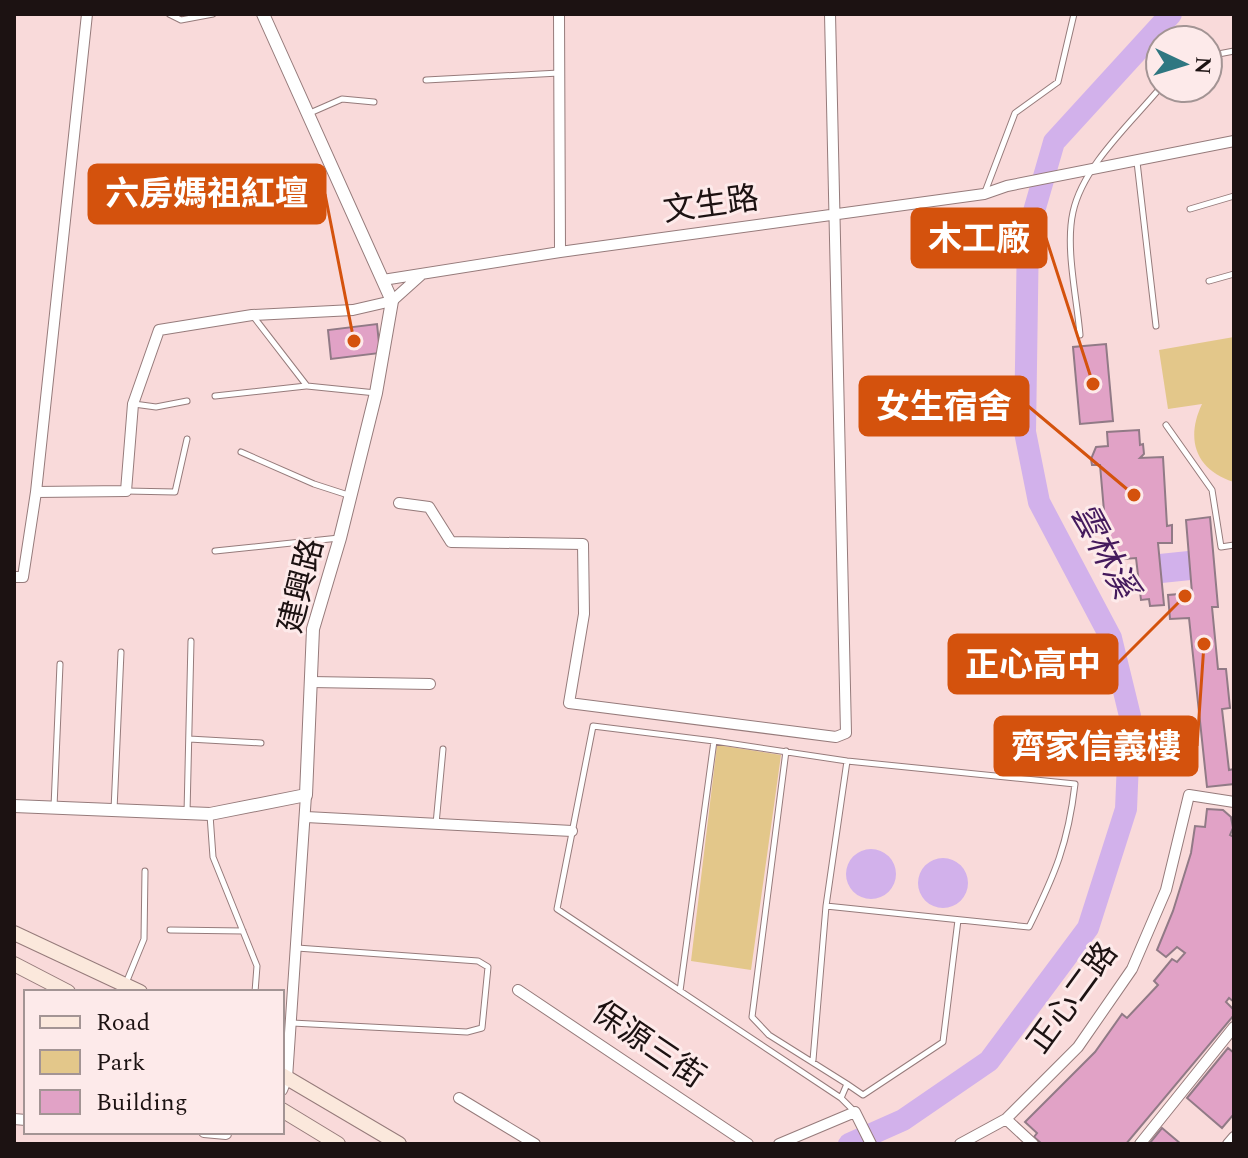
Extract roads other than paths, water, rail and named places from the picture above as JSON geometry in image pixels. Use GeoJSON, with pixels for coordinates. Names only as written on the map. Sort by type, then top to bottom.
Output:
{"type":"FeatureCollection","features":[{"type":"Feature","properties":{"kind":"main road"},"geometry":{"type":"LineString","coordinates":[[14,933],[136,990]]}},
{"type":"Feature","properties":{"kind":"main road"},"geometry":{"type":"LineString","coordinates":[[14,964],[64,990]]}},
{"type":"Feature","properties":{"kind":"main road"},"geometry":{"type":"LineString","coordinates":[[284,1081],[399,1144]]}},
{"type":"Feature","properties":{"kind":"main road"},"geometry":{"type":"LineString","coordinates":[[284,1111],[338,1144]]}},
{"type":"Feature","properties":{"kind":"street"},"geometry":{"type":"LineString","coordinates":[[14,577],[23,577],[36,492],[87,14]]}},
{"type":"Feature","properties":{"kind":"street"},"geometry":{"type":"LineString","coordinates":[[263,14],[392,301]]}},
{"type":"Feature","properties":{"kind":"street"},"geometry":{"type":"LineString","coordinates":[[559,14],[560,252]]}},
{"type":"Feature","properties":{"kind":"street"},"geometry":{"type":"LineString","coordinates":[[399,503],[429,507],[451,542],[583,544],[584,614],[569,703],[836,737],[846,733],[830,14]]}},
{"type":"Feature","properties":{"kind":"street"},"geometry":{"type":"LineString","coordinates":[[1091,170],[1234,141]]}},
{"type":"Feature","properties":{"kind":"street","name":"文生路"},"geometry":{"type":"LineString","coordinates":[[383,280],[560,252],[984,194],[1007,186],[1091,170]]}},
{"type":"Feature","properties":{"kind":"street"},"geometry":{"type":"LineString","coordinates":[[36,492],[126,491],[133,404],[159,330],[252,315],[353,310],[392,301],[421,275]]}},
{"type":"Feature","properties":{"kind":"street","name":"建興路"},"geometry":{"type":"LineString","coordinates":[[284,1081],[306,817],[313,629],[340,538],[376,393],[392,301]]}},
{"type":"Feature","properties":{"kind":"street"},"geometry":{"type":"LineString","coordinates":[[311,682],[430,684]]}},
{"type":"Feature","properties":{"kind":"street"},"geometry":{"type":"LineString","coordinates":[[14,806],[210,814],[306,795]]}},
{"type":"Feature","properties":{"kind":"street","name":"正心二路"},"geometry":{"type":"LineString","coordinates":[[960,1144],[1006,1119],[1078,1047],[1132,969],[1166,890],[1189,795],[1234,802]]}},
{"type":"Feature","properties":{"kind":"street"},"geometry":{"type":"LineString","coordinates":[[306,817],[572,831]]}},
{"type":"Feature","properties":{"kind":"street","name":"保源三街"},"geometry":{"type":"LineString","coordinates":[[518,990],[748,1144]]}},
{"type":"Feature","properties":{"kind":"street"},"geometry":{"type":"LineString","coordinates":[[1140,1144],[1234,1027]]}},
{"type":"Feature","properties":{"kind":"street"},"geometry":{"type":"LineString","coordinates":[[459,1098],[535,1144]]}},
{"type":"Feature","properties":{"kind":"street"},"geometry":{"type":"LineString","coordinates":[[779,1144],[857,1116],[871,1144]]}},
{"type":"Feature","properties":{"kind":"street"},"geometry":{"type":"LineString","coordinates":[[1006,1119],[1033,1144]]}},
{"type":"Feature","properties":{"kind":"street"},"geometry":{"type":"LineString","coordinates":[[1228,1144],[1234,1137]]}},
{"type":"Feature","properties":{"kind":"lane"},"geometry":{"type":"LineString","coordinates":[[169,14],[181,20],[210,14]]}},
{"type":"Feature","properties":{"kind":"lane"},"geometry":{"type":"LineString","coordinates":[[984,194],[1015,113],[1058,82],[1074,14]]}},
{"type":"Feature","properties":{"kind":"lane"},"geometry":{"type":"LineString","coordinates":[[426,80],[560,73]]}},
{"type":"Feature","properties":{"kind":"lane"},"geometry":{"type":"LineString","coordinates":[[308,114],[342,99],[374,102]]}},
{"type":"Feature","properties":{"kind":"lane"},"geometry":{"type":"LineString","coordinates":[[1080,335],[1071,245],[1072,214],[1091,170],[1147,104]]}},
{"type":"Feature","properties":{"kind":"lane"},"geometry":{"type":"LineString","coordinates":[[1137,161],[1156,326]]}},
{"type":"Feature","properties":{"kind":"lane"},"geometry":{"type":"LineString","coordinates":[[1190,209],[1234,196]]}},
{"type":"Feature","properties":{"kind":"lane"},"geometry":{"type":"LineString","coordinates":[[1209,281],[1234,274]]}},
{"type":"Feature","properties":{"kind":"lane"},"geometry":{"type":"LineString","coordinates":[[252,315],[307,386]]}},
{"type":"Feature","properties":{"kind":"lane"},"geometry":{"type":"LineString","coordinates":[[215,396],[307,386],[376,393]]}},
{"type":"Feature","properties":{"kind":"lane"},"geometry":{"type":"LineString","coordinates":[[133,404],[156,407],[187,401]]}},
{"type":"Feature","properties":{"kind":"lane"},"geometry":{"type":"LineString","coordinates":[[1166,425],[1212,490],[1221,547],[1234,545]]}},
{"type":"Feature","properties":{"kind":"lane"},"geometry":{"type":"LineString","coordinates":[[126,491],[175,492],[187,439]]}},
{"type":"Feature","properties":{"kind":"lane"},"geometry":{"type":"LineString","coordinates":[[241,452],[314,484],[350,495]]}},
{"type":"Feature","properties":{"kind":"lane"},"geometry":{"type":"LineString","coordinates":[[215,551],[340,538]]}},
{"type":"Feature","properties":{"kind":"lane"},"geometry":{"type":"LineString","coordinates":[[187,814],[191,641]]}},
{"type":"Feature","properties":{"kind":"lane"},"geometry":{"type":"LineString","coordinates":[[114,811],[121,652]]}},
{"type":"Feature","properties":{"kind":"lane"},"geometry":{"type":"LineString","coordinates":[[54,808],[60,664]]}},
{"type":"Feature","properties":{"kind":"lane"},"geometry":{"type":"LineString","coordinates":[[826,906],[1029,927],[1057,869],[1070,827],[1075,784],[847,761],[593,726],[557,909],[841,1098],[857,1116]]}},
{"type":"Feature","properties":{"kind":"lane"},"geometry":{"type":"LineString","coordinates":[[189,739],[261,743]]}},
{"type":"Feature","properties":{"kind":"lane"},"geometry":{"type":"LineString","coordinates":[[680,991],[714,741]]}},
{"type":"Feature","properties":{"kind":"lane"},"geometry":{"type":"LineString","coordinates":[[436,824],[443,749]]}},
{"type":"Feature","properties":{"kind":"lane"},"geometry":{"type":"LineString","coordinates":[[786,751],[752,1017],[769,1035],[813,1060],[863,1095],[943,1042],[958,920]]}},
{"type":"Feature","properties":{"kind":"lane"},"geometry":{"type":"LineString","coordinates":[[813,1060],[826,906],[847,761]]}},
{"type":"Feature","properties":{"kind":"lane"},"geometry":{"type":"LineString","coordinates":[[210,814],[213,857],[257,966],[255,990]]}},
{"type":"Feature","properties":{"kind":"lane"},"geometry":{"type":"LineString","coordinates":[[125,984],[144,939],[145,871]]}},
{"type":"Feature","properties":{"kind":"lane"},"geometry":{"type":"LineString","coordinates":[[170,930],[243,931]]}},
{"type":"Feature","properties":{"kind":"lane"},"geometry":{"type":"LineString","coordinates":[[291,1023],[467,1032],[482,1028],[488,967],[478,961],[296,948]]}},
{"type":"Feature","properties":{"kind":"lane"},"geometry":{"type":"LineString","coordinates":[[841,1098],[847,1084]]}},
{"type":"Feature","properties":{"kind":"waterway","name":"雲林溪"},"geometry":{"type":"LineString","coordinates":[[849,1144],[903,1120],[989,1061],[1088,928],[1126,809],[1130,716],[1111,638],[1039,502],[1025,432],[1028,232],[1054,142],[1171,14]]}},
{"type":"Feature","properties":{"kind":"place","name":"六房媽祖紅壇"},"geometry":{"type":"Point","coordinates":[354,341]}},
{"type":"Feature","properties":{"kind":"place","name":"木工廠"},"geometry":{"type":"Point","coordinates":[1093,384]}},
{"type":"Feature","properties":{"kind":"place","name":"女生宿舍"},"geometry":{"type":"Point","coordinates":[1134,495]}},
{"type":"Feature","properties":{"kind":"place","name":"正心高中"},"geometry":{"type":"Point","coordinates":[1185,596]}},
{"type":"Feature","properties":{"kind":"place","name":"齊家信義樓"},"geometry":{"type":"Point","coordinates":[1204,644]}}]}
